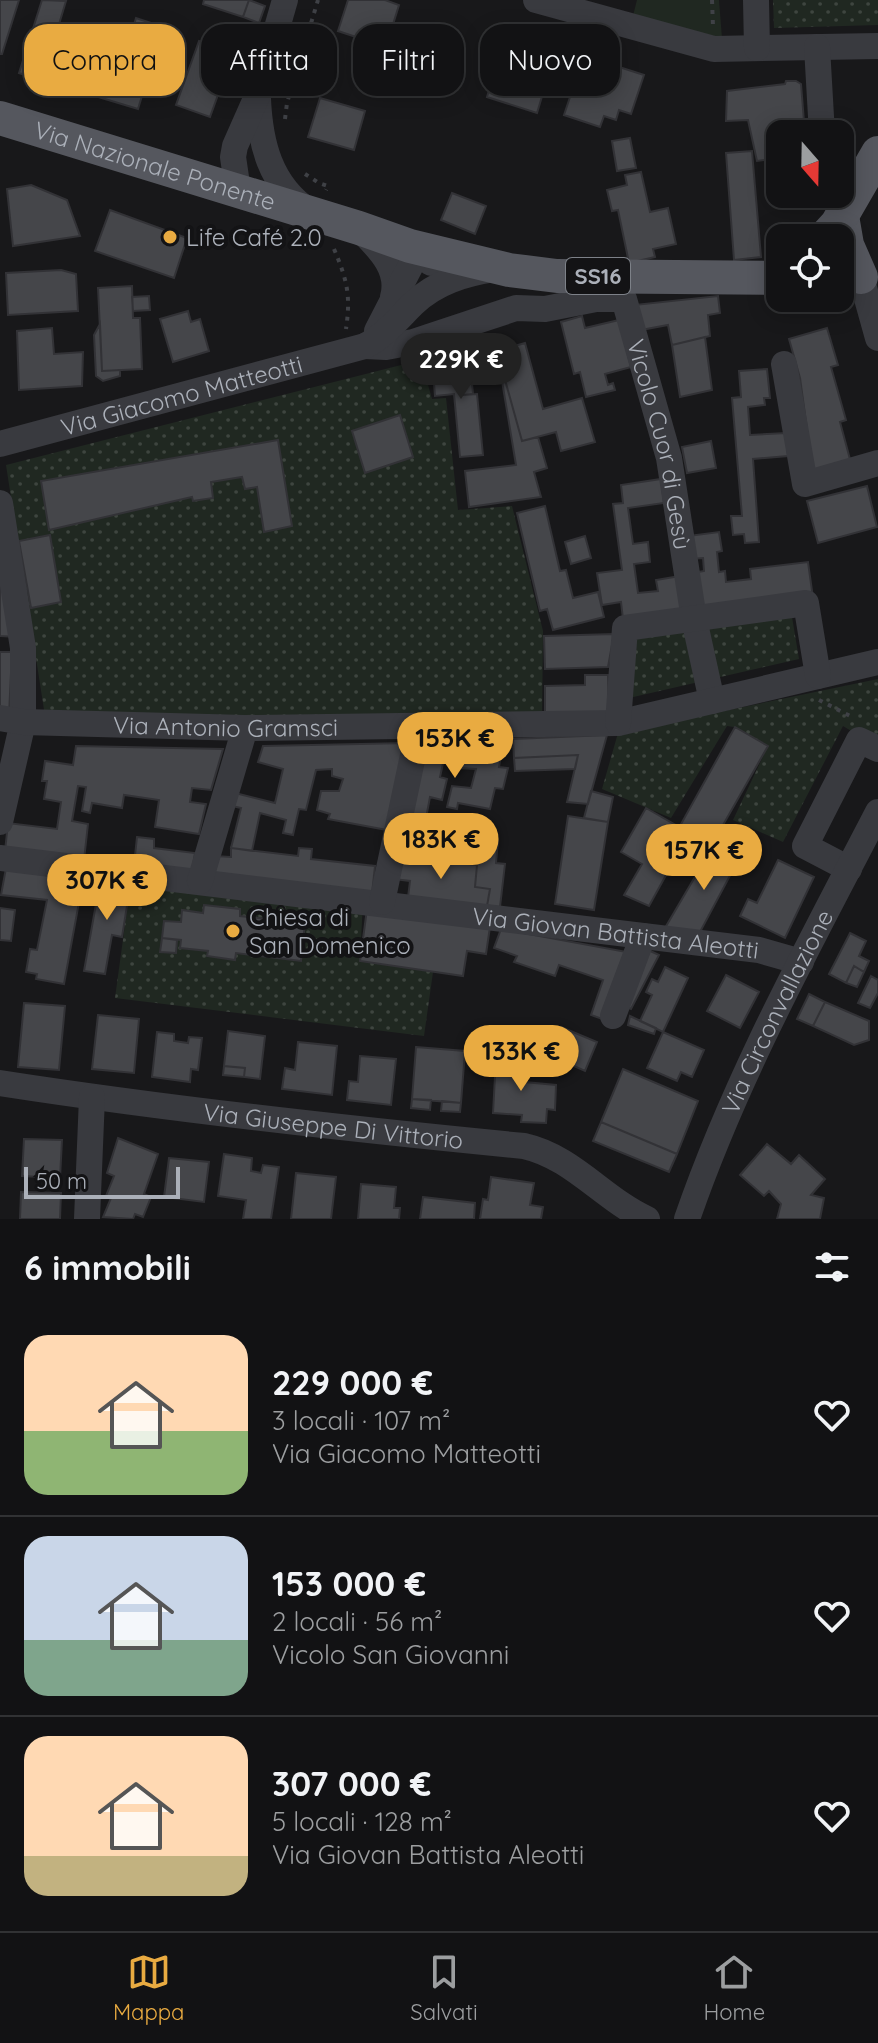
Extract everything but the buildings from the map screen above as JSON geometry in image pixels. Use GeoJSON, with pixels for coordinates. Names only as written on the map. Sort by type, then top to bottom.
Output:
{"type":"FeatureCollection","features":[{"type":"Feature","properties":{"kind":"main road","name":"Via Nazionale Ponente"},"geometry":{"type":"LineString","coordinates":[[0,118],[311,213],[346,237],[429,251],[499,268],[557,276],[766,275]]}},
{"type":"Feature","properties":{"kind":"main road"},"geometry":{"type":"LineString","coordinates":[[854,177],[878,153]]}},
{"type":"Feature","properties":{"kind":"street"},"geometry":{"type":"LineString","coordinates":[[278,24],[285,0]]}},
{"type":"Feature","properties":{"kind":"street"},"geometry":{"type":"LineString","coordinates":[[536,0],[714,49],[878,46]]}},
{"type":"Feature","properties":{"kind":"street"},"geometry":{"type":"LineString","coordinates":[[756,0],[757,48]]}},
{"type":"Feature","properties":{"kind":"street"},"geometry":{"type":"LineString","coordinates":[[817,47],[821,120]]}},
{"type":"Feature","properties":{"kind":"street"},"geometry":{"type":"LineString","coordinates":[[238,191],[233,157],[235,146],[257,96]]}},
{"type":"Feature","properties":{"kind":"street"},"geometry":{"type":"LineString","coordinates":[[258,96],[263,144],[273,170],[293,201],[311,213]]}},
{"type":"Feature","properties":{"kind":"street"},"geometry":{"type":"LineString","coordinates":[[238,191],[258,167],[263,144]]}},
{"type":"Feature","properties":{"kind":"street"},"geometry":{"type":"LineString","coordinates":[[181,174],[211,165],[235,146]]}},
{"type":"Feature","properties":{"kind":"street"},"geometry":{"type":"LineString","coordinates":[[346,237],[384,255],[404,299]]}},
{"type":"Feature","properties":{"kind":"street","name":"Via Giacomo Matteotti"},"geometry":{"type":"LineString","coordinates":[[0,444],[376,340],[404,299],[430,274],[429,251]]}},
{"type":"Feature","properties":{"kind":"street","name":"Via Giacomo Matteotti"},"geometry":{"type":"LineString","coordinates":[[404,299],[452,279],[499,268]]}},
{"type":"Feature","properties":{"kind":"street"},"geometry":{"type":"LineString","coordinates":[[864,271],[878,338]]}},
{"type":"Feature","properties":{"kind":"street","name":"Via Giacomo Matteotti"},"geometry":{"type":"LineString","coordinates":[[356,348],[413,342],[516,308],[545,309],[596,299]]}},
{"type":"Feature","properties":{"kind":"street","name":"Vicolo Cuor di Gesù"},"geometry":{"type":"LineString","coordinates":[[596,299],[624,299],[629,314],[669,458],[694,619]]}},
{"type":"Feature","properties":{"kind":"street"},"geometry":{"type":"LineString","coordinates":[[784,364],[805,484],[878,463]]}},
{"type":"Feature","properties":{"kind":"street"},"geometry":{"type":"LineString","coordinates":[[0,503],[11,647],[12,720],[0,822]]}},
{"type":"Feature","properties":{"kind":"street"},"geometry":{"type":"LineString","coordinates":[[618,723],[625,628],[806,603],[814,677]]}},
{"type":"Feature","properties":{"kind":"street"},"geometry":{"type":"LineString","coordinates":[[694,619],[712,701]]}},
{"type":"Feature","properties":{"kind":"street","name":"Via Antonio Gramsci"},"geometry":{"type":"LineString","coordinates":[[12,720],[245,728],[618,723],[878,662]]}},
{"type":"Feature","properties":{"kind":"street"},"geometry":{"type":"LineString","coordinates":[[382,902],[419,727]]}},
{"type":"Feature","properties":{"kind":"street"},"geometry":{"type":"LineString","coordinates":[[200,881],[245,728]]}},
{"type":"Feature","properties":{"kind":"street"},"geometry":{"type":"LineString","coordinates":[[849,869],[805,846],[859,740],[878,749]]}},
{"type":"Feature","properties":{"kind":"street","name":"Via Circonvallazione"},"geometry":{"type":"LineString","coordinates":[[689,1217],[705,1168],[762,1036],[878,812]]}},
{"type":"Feature","properties":{"kind":"street","name":"Via Giovan Battista Aleotti"},"geometry":{"type":"LineString","coordinates":[[0,858],[759,950],[801,962]]}},
{"type":"Feature","properties":{"kind":"street"},"geometry":{"type":"LineString","coordinates":[[613,1016],[643,936]]}},
{"type":"Feature","properties":{"kind":"street","name":"Via Giuseppe Di Vittorio"},"geometry":{"type":"LineString","coordinates":[[0,1083],[338,1128],[524,1146],[543,1150],[647,1219]]}},
{"type":"Feature","properties":{"kind":"street"},"geometry":{"type":"LineString","coordinates":[[87,1219],[92,1097]]}},
{"type":"Feature","properties":{"kind":"path"},"geometry":{"type":"LineString","coordinates":[[284,127],[287,103],[318,0]]}},
{"type":"Feature","properties":{"kind":"path"},"geometry":{"type":"LineString","coordinates":[[346,237],[346,276],[350,300],[346,330],[356,348]]}},
{"type":"Feature","properties":{"kind":"path"},"geometry":{"type":"LineString","coordinates":[[814,677],[815,698],[865,723]]}},
{"type":"Feature","properties":{"kind":"shaded area"},"geometry":{"type":"Polygon","coordinates":[[[637,0],[719,0],[722,38],[633,16],[637,0]]]}},
{"type":"Feature","properties":{"kind":"shaded area"},"geometry":{"type":"Polygon","coordinates":[[[773,0],[878,0],[878,25],[774,28],[773,0]]]}},
{"type":"Feature","properties":{"kind":"shaded area"},"geometry":{"type":"Polygon","coordinates":[[[421,360],[432,399],[446,398],[458,510],[512,506],[543,631],[542,720],[45,716],[6,465],[421,360]]]}},
{"type":"Feature","properties":{"kind":"shaded area"},"geometry":{"type":"Polygon","coordinates":[[[791,611],[799,659],[629,698],[633,634],[791,611]]]}},
{"type":"Feature","properties":{"kind":"shaded area"},"geometry":{"type":"Polygon","coordinates":[[[878,679],[878,747],[843,726],[783,842],[733,820],[768,746],[734,727],[727,726],[671,818],[602,789],[618,733],[878,679]]]}},
{"type":"Feature","properties":{"kind":"shaded area"},"geometry":{"type":"Polygon","coordinates":[[[131,881],[363,900],[360,961],[433,972],[424,1036],[115,998],[131,881]]]}},
{"type":"Feature","properties":{"kind":"place","name":"Life Café 2.0"},"geometry":{"type":"Point","coordinates":[170,237]}},
{"type":"Feature","properties":{"kind":"place","name":"Chiesa di San Domenico"},"geometry":{"type":"Point","coordinates":[233,931]}}]}
